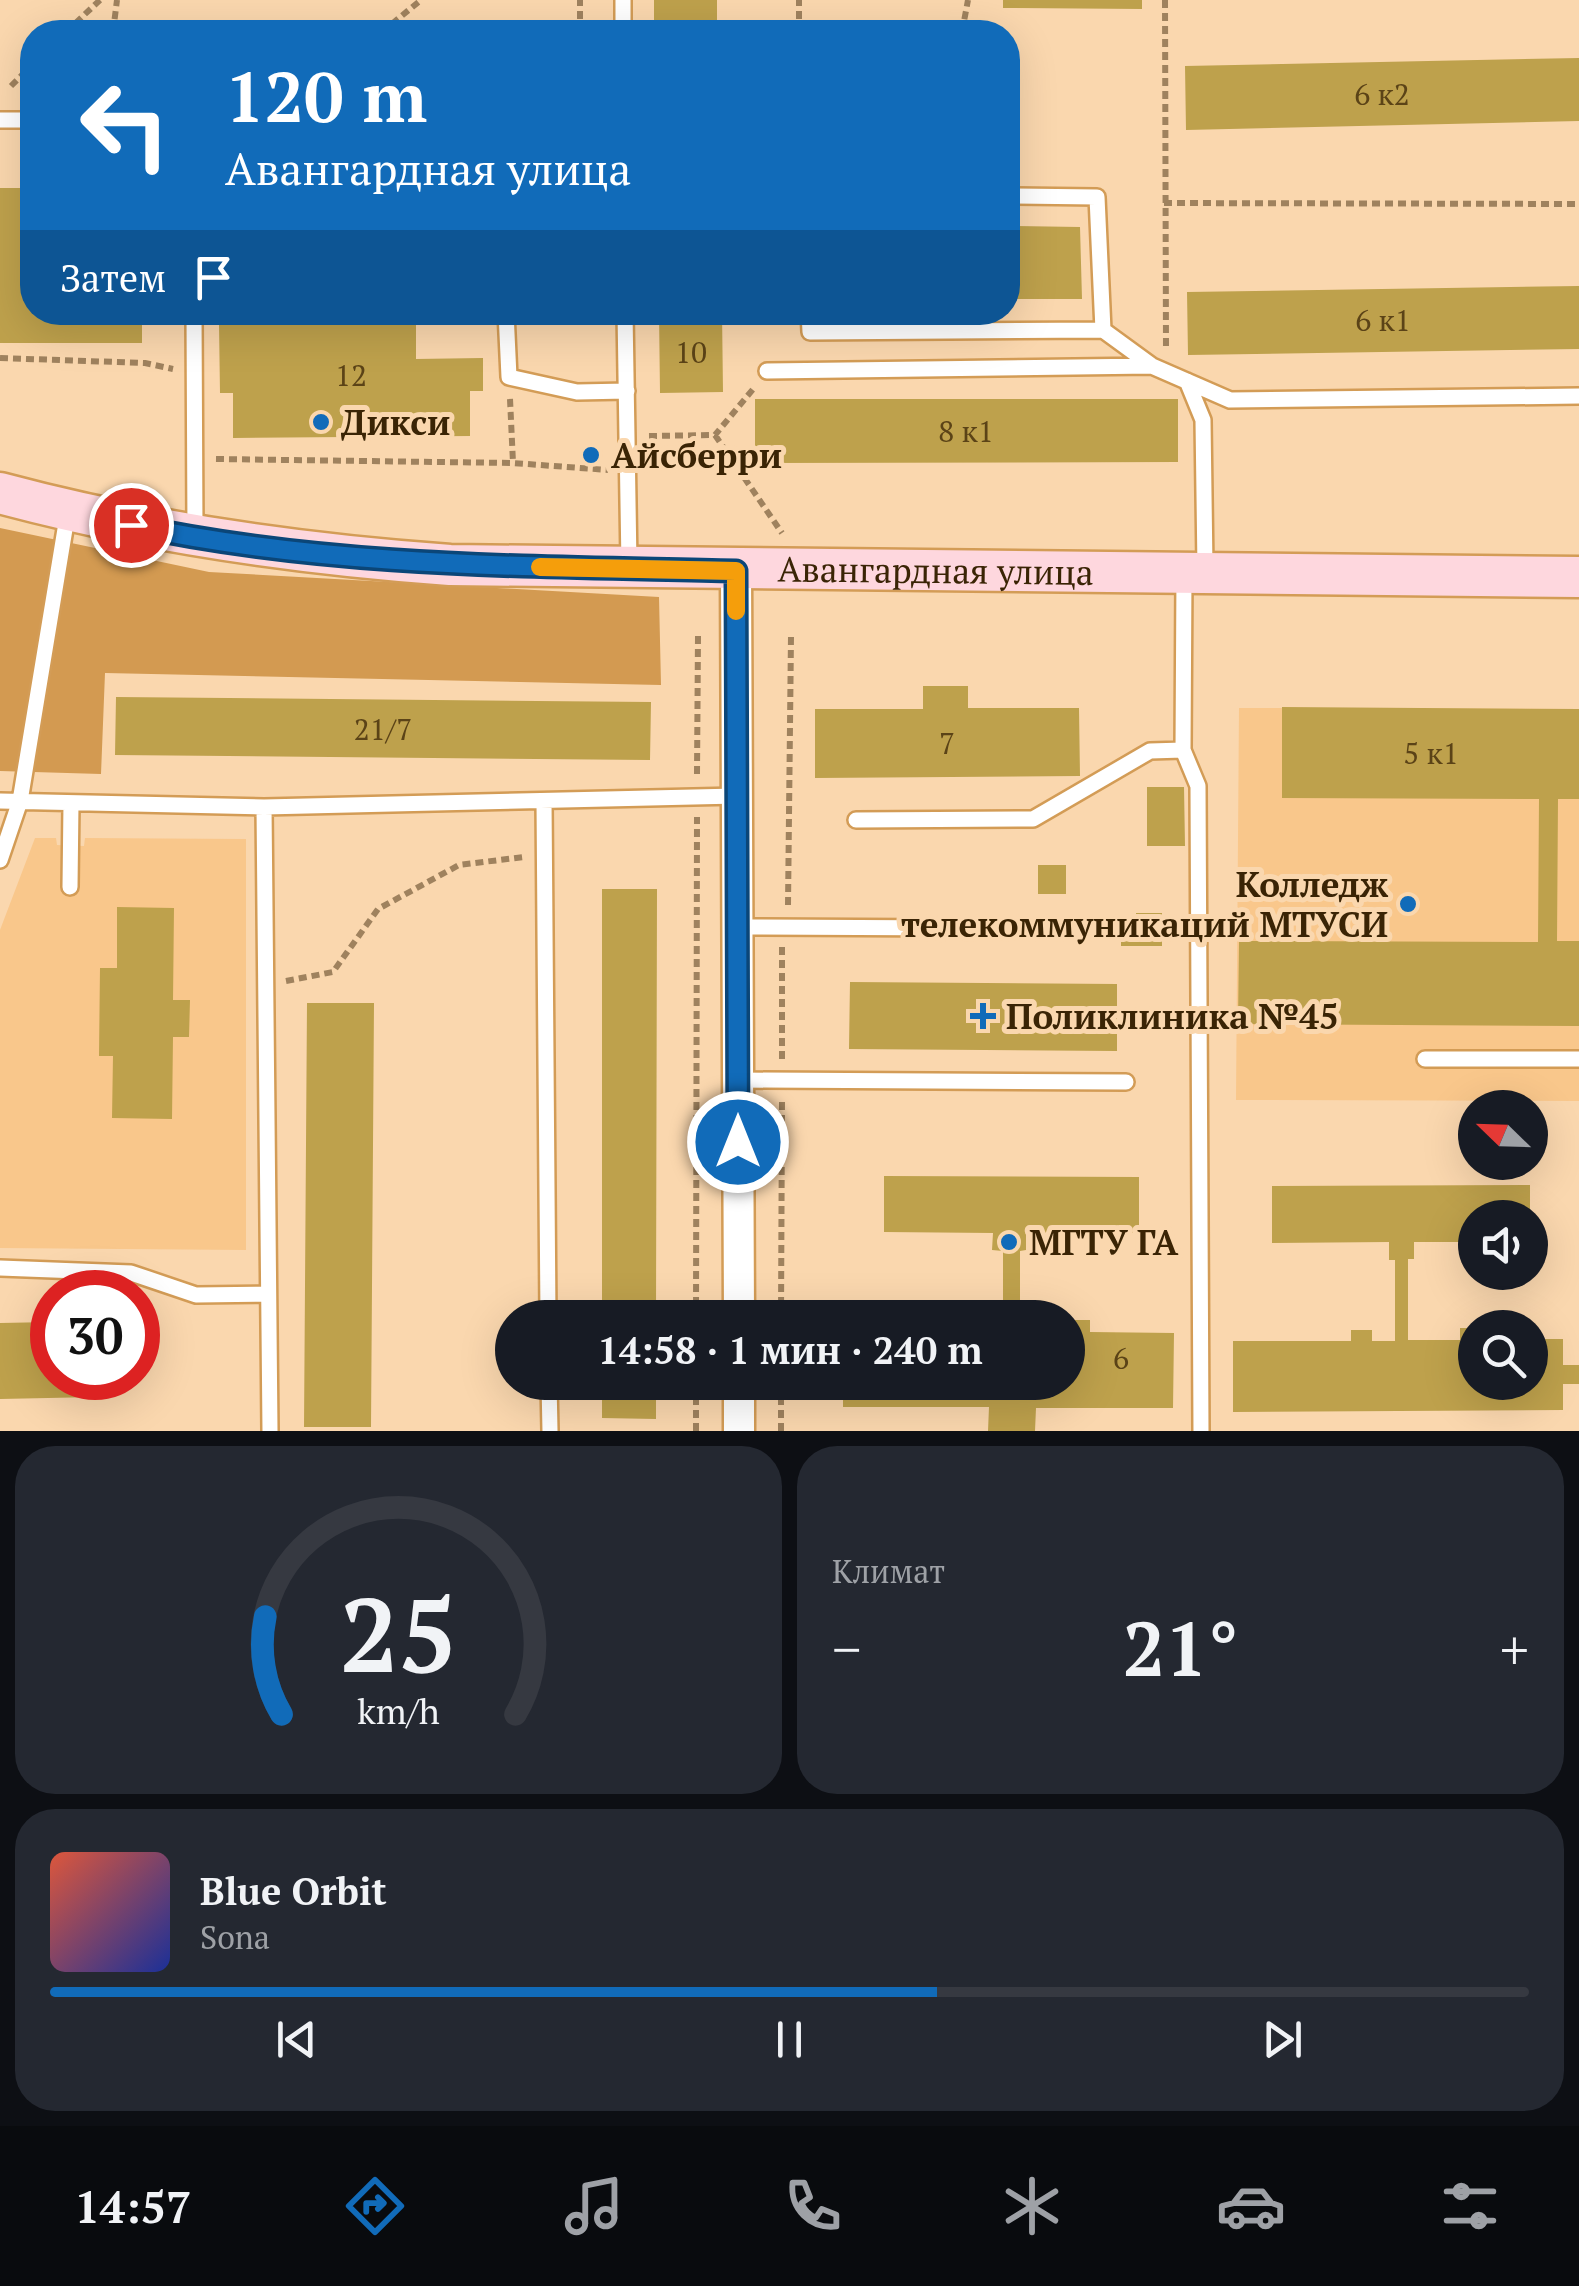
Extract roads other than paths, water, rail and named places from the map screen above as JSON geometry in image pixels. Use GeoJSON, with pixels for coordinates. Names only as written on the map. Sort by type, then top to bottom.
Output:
{"type":"FeatureCollection","features":[{"type":"Feature","properties":{"kind":"main road","name":"Авангардная улица"},"geometry":{"type":"LineString","coordinates":[[0,493],[194,538],[305,555],[414,563],[736,571],[1579,578]]}},
{"type":"Feature","properties":{"kind":"street"},"geometry":{"type":"LineString","coordinates":[[736,571],[739,1300]]}},
{"type":"Feature","properties":{"kind":"street"},"geometry":{"type":"LineString","coordinates":[[739,1400],[739,1431]]}},
{"type":"Feature","properties":{"kind":"lane"},"geometry":{"type":"LineString","coordinates":[[1020,196],[1097,197],[1103,330]]}},
{"type":"Feature","properties":{"kind":"lane"},"geometry":{"type":"LineString","coordinates":[[194,325],[194,538]]}},
{"type":"Feature","properties":{"kind":"lane"},"geometry":{"type":"LineString","coordinates":[[507,325],[509,376],[577,392],[627,392]]}},
{"type":"Feature","properties":{"kind":"lane"},"geometry":{"type":"LineString","coordinates":[[625,325],[629,568]]}},
{"type":"Feature","properties":{"kind":"lane"},"geometry":{"type":"LineString","coordinates":[[810,325],[810,332],[1103,330],[1152,366],[1230,400],[1579,396]]}},
{"type":"Feature","properties":{"kind":"lane"},"geometry":{"type":"LineString","coordinates":[[767,371],[1152,366]]}},
{"type":"Feature","properties":{"kind":"lane"},"geometry":{"type":"LineString","coordinates":[[1187,382],[1203,420],[1183,750],[1198,786],[1201,1431]]}},
{"type":"Feature","properties":{"kind":"lane"},"geometry":{"type":"LineString","coordinates":[[0,860],[20,802],[68,511]]}},
{"type":"Feature","properties":{"kind":"lane"},"geometry":{"type":"LineString","coordinates":[[856,820],[1034,819],[1150,751],[1183,750]]}},
{"type":"Feature","properties":{"kind":"lane"},"geometry":{"type":"LineString","coordinates":[[0,801],[264,806],[737,796]]}},
{"type":"Feature","properties":{"kind":"lane"},"geometry":{"type":"LineString","coordinates":[[544,800],[548,1300]]}},
{"type":"Feature","properties":{"kind":"lane"},"geometry":{"type":"LineString","coordinates":[[70,887],[71,803]]}},
{"type":"Feature","properties":{"kind":"lane"},"geometry":{"type":"LineString","coordinates":[[264,806],[270,1431]]}},
{"type":"Feature","properties":{"kind":"lane"},"geometry":{"type":"LineString","coordinates":[[738,927],[955,928]]}},
{"type":"Feature","properties":{"kind":"lane"},"geometry":{"type":"LineString","coordinates":[[1425,1059],[1579,1060]]}},
{"type":"Feature","properties":{"kind":"lane"},"geometry":{"type":"LineString","coordinates":[[738,1080],[1126,1082]]}},
{"type":"Feature","properties":{"kind":"lane"},"geometry":{"type":"LineString","coordinates":[[0,1268],[131,1272],[196,1295],[268,1294]]}},
{"type":"Feature","properties":{"kind":"lane"},"geometry":{"type":"LineString","coordinates":[[549,1400],[550,1431]]}},
{"type":"Feature","properties":{"kind":"place","name":"Дикси"},"geometry":{"type":"Point","coordinates":[321,422]}},
{"type":"Feature","properties":{"kind":"place","name":"Айсберри"},"geometry":{"type":"Point","coordinates":[591,455]}},
{"type":"Feature","properties":{"kind":"place","name":"Колледж телекоммуникаций МТУСИ"},"geometry":{"type":"Point","coordinates":[1408,904]}},
{"type":"Feature","properties":{"kind":"place","name":"Поликлиника №45"},"geometry":{"type":"Point","coordinates":[983,1016]}},
{"type":"Feature","properties":{"kind":"place","name":"МГТУ ГА"},"geometry":{"type":"Point","coordinates":[1009,1242]}}]}
